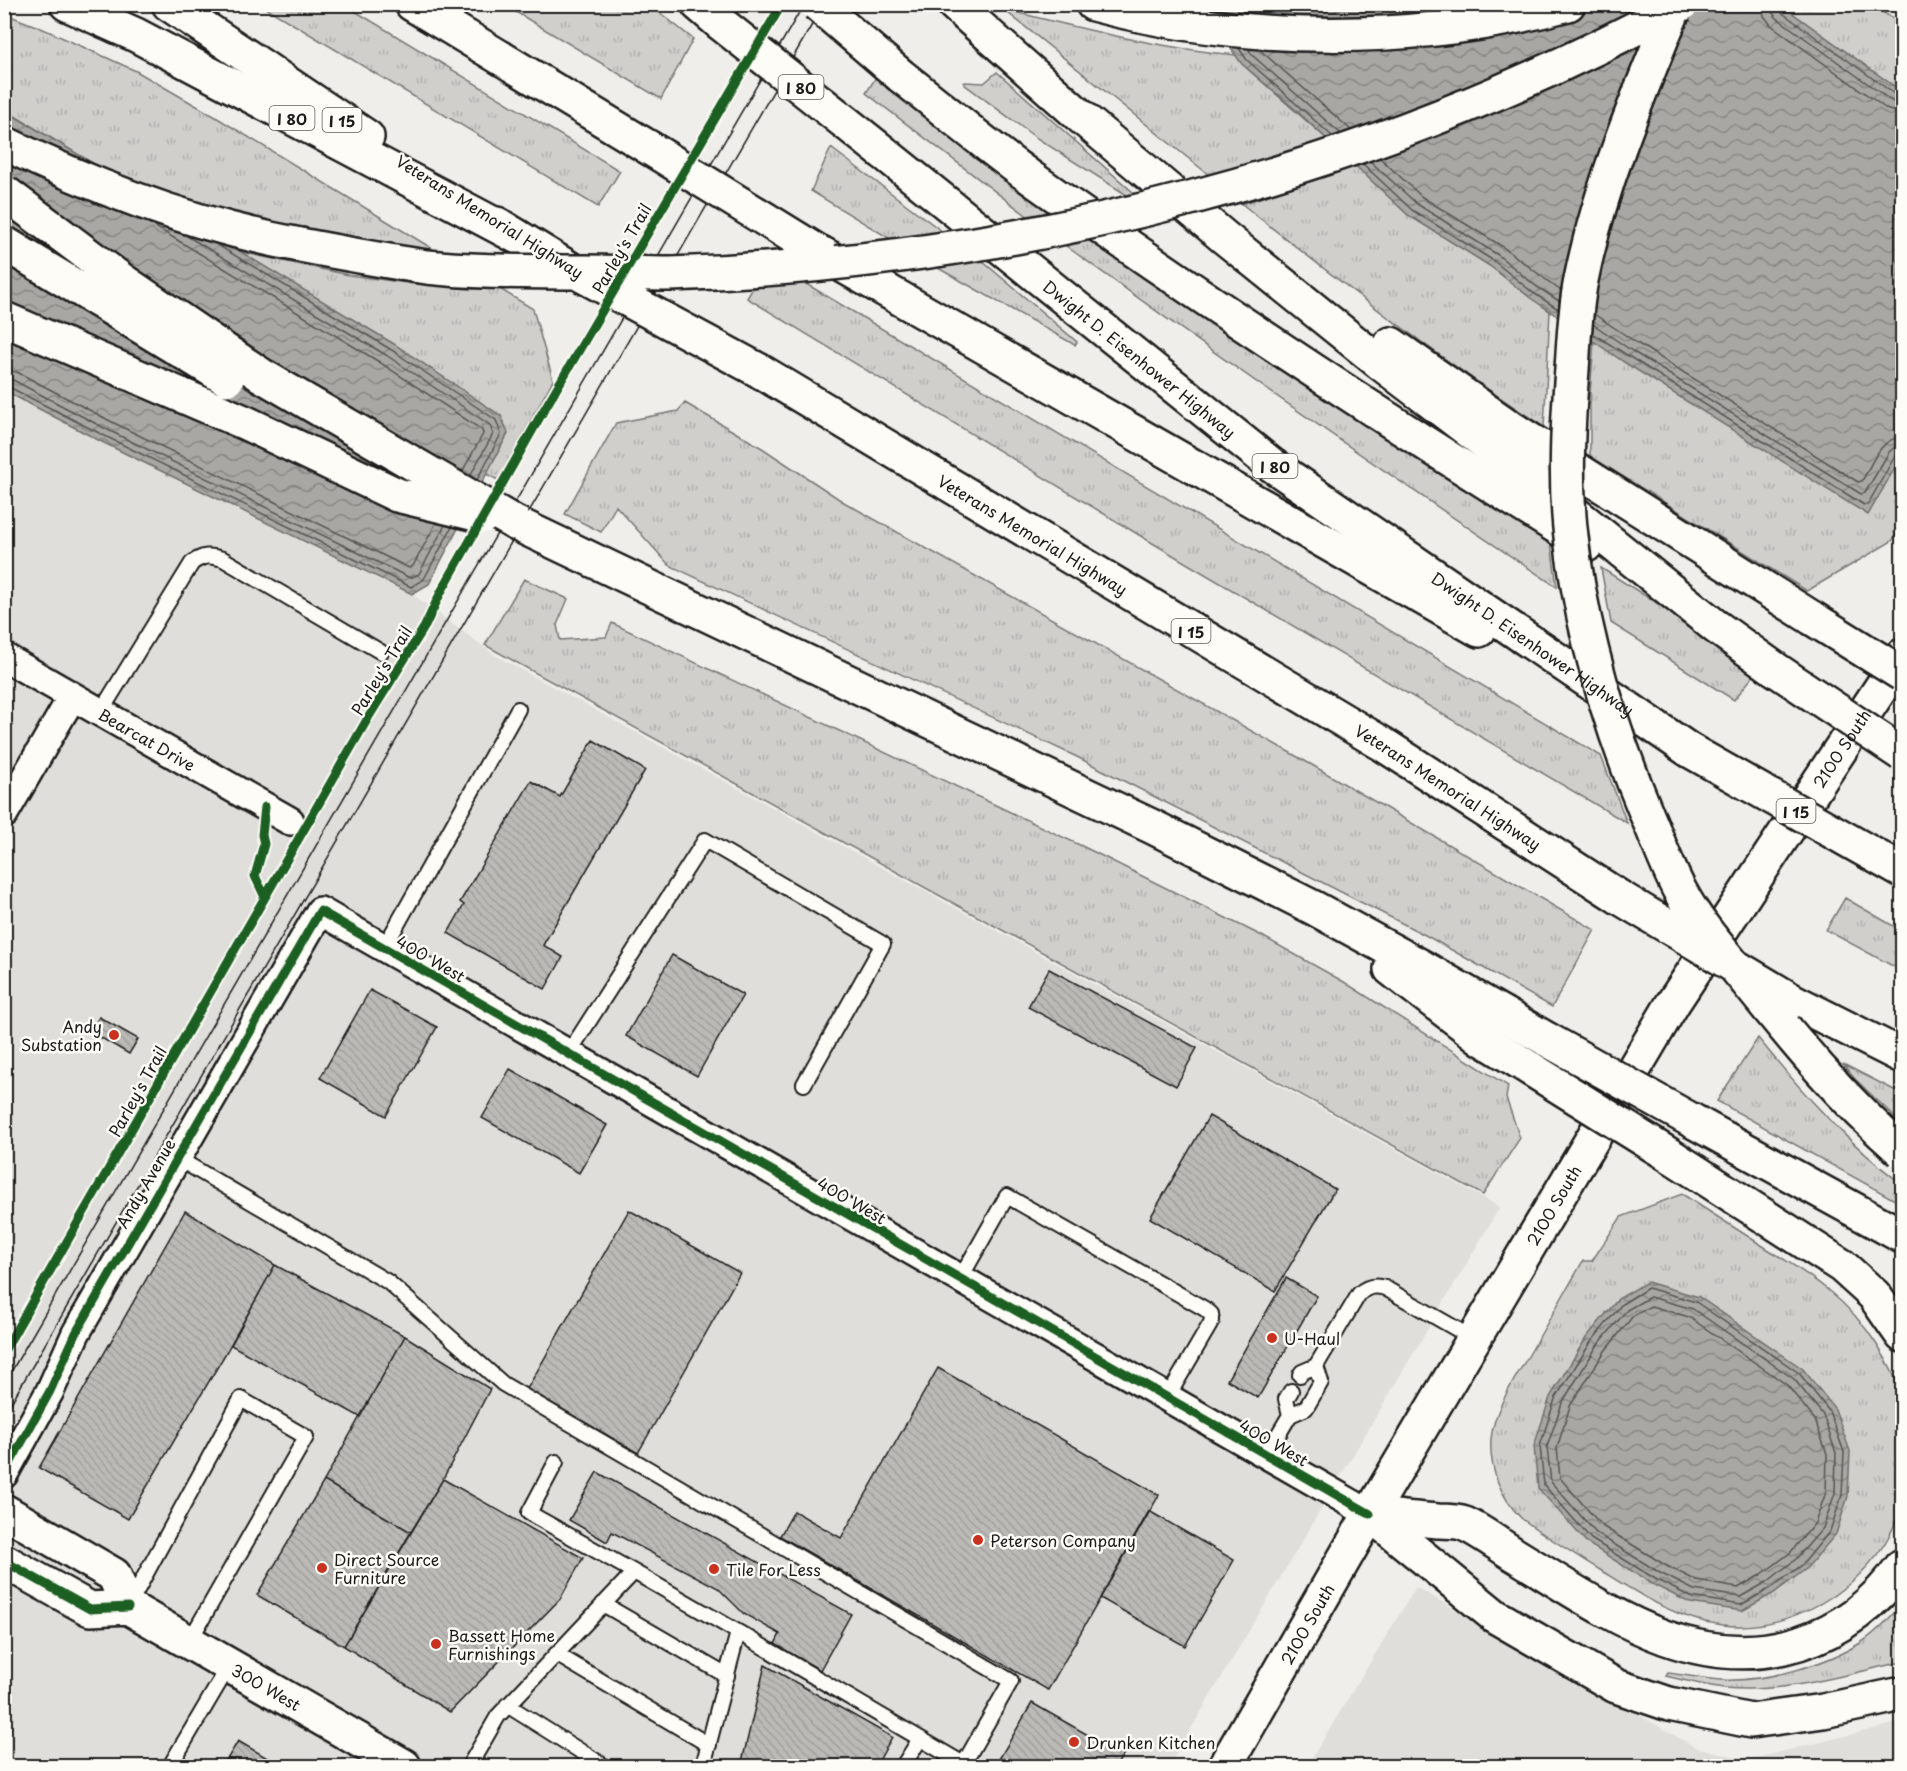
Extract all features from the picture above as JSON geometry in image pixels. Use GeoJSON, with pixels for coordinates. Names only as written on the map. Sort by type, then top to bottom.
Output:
{"type":"FeatureCollection","features":[{"type":"Feature","properties":{"kind":"main road","name":"I 80"},"geometry":{"type":"LineString","coordinates":[[67,4],[136,35],[516,236]]}},
{"type":"Feature","properties":{"kind":"main road","name":"Veterans Memorial Highway"},"geometry":{"type":"LineString","coordinates":[[169,4],[516,236],[572,270],[760,371],[1381,743],[1619,897],[1793,1000],[1902,1056]]}},
{"type":"Feature","properties":{"kind":"main road","name":"I 15"},"geometry":{"type":"LineString","coordinates":[[412,4],[820,253],[1902,872]]}},
{"type":"Feature","properties":{"kind":"main road"},"geometry":{"type":"LineString","coordinates":[[817,4],[901,76],[1035,181],[1393,424],[1715,626]]}},
{"type":"Feature","properties":{"kind":"main road"},"geometry":{"type":"LineString","coordinates":[[954,4],[1079,116],[1379,362],[1517,467],[1715,626],[1902,754]]}},
{"type":"Feature","properties":{"kind":"main road"},"geometry":{"type":"LineString","coordinates":[[1093,4],[1136,16],[1184,25],[1237,31],[1330,35],[1461,25],[1568,4]]}},
{"type":"Feature","properties":{"kind":"main road"},"geometry":{"type":"LineString","coordinates":[[1676,4],[1626,126],[1580,282],[1569,399],[1568,474],[1570,525],[1577,582],[1594,658],[1630,774],[1680,891],[1727,959],[1800,1048],[1859,1111],[1902,1151]]}},
{"type":"Feature","properties":{"kind":"main road"},"geometry":{"type":"LineString","coordinates":[[4,143],[99,186],[250,236],[386,261],[460,270],[557,273],[668,274],[807,266],[984,243],[1087,224],[1256,179],[1366,144],[1488,98],[1682,4]]}},
{"type":"Feature","properties":{"kind":"main road","name":"Dwight D. Eisenhower Highway"},"geometry":{"type":"LineString","coordinates":[[709,13],[1272,465],[1689,750]]}},
{"type":"Feature","properties":{"kind":"main road"},"geometry":{"type":"LineString","coordinates":[[4,192],[131,288],[261,375],[515,523],[1153,826],[1314,908],[1902,1236]]}},
{"type":"Feature","properties":{"kind":"main road"},"geometry":{"type":"LineString","coordinates":[[1224,237],[1377,334],[1508,426],[1902,674]]}},
{"type":"Feature","properties":{"kind":"main road"},"geometry":{"type":"LineString","coordinates":[[4,243],[277,409],[403,481],[515,523]]}},
{"type":"Feature","properties":{"kind":"main road"},"geometry":{"type":"LineString","coordinates":[[4,319],[246,423],[397,495],[515,523]]}},
{"type":"Feature","properties":{"kind":"main road","name":"2100 South"},"geometry":{"type":"LineString","coordinates":[[1226,1767],[1370,1514],[1673,1003],[1902,656]]}},
{"type":"Feature","properties":{"kind":"main road"},"geometry":{"type":"LineString","coordinates":[[1314,908],[1481,1038],[1842,1266],[1874,1295],[1902,1335]]}},
{"type":"Feature","properties":{"kind":"main road"},"geometry":{"type":"LineString","coordinates":[[4,1511],[114,1575],[128,1606],[90,1609],[4,1561]]}},
{"type":"Feature","properties":{"kind":"main road"},"geometry":{"type":"LineString","coordinates":[[1370,1514],[1463,1523],[1605,1610],[1645,1631],[1693,1646],[1737,1652],[1784,1647],[1828,1631],[1849,1619],[1875,1599],[1902,1566]]}},
{"type":"Feature","properties":{"kind":"main road"},"geometry":{"type":"LineString","coordinates":[[1370,1514],[1495,1616],[1616,1686],[1669,1704],[1751,1721],[1823,1711],[1902,1694]]}},
{"type":"Feature","properties":{"kind":"main road","name":"300 West"},"geometry":{"type":"LineString","coordinates":[[128,1606],[404,1767]]}},
{"type":"Feature","properties":{"kind":"street","name":"Bearcat Drive"},"geometry":{"type":"LineString","coordinates":[[4,657],[290,821]]}},
{"type":"Feature","properties":{"kind":"street"},"geometry":{"type":"LineString","coordinates":[[4,814],[72,697]]}},
{"type":"Feature","properties":{"kind":"street","name":"400 West"},"geometry":{"type":"LineString","coordinates":[[320,911],[1370,1514]]}},
{"type":"Feature","properties":{"kind":"street","name":"Andy Avenue"},"geometry":{"type":"LineString","coordinates":[[4,1474],[50,1391],[76,1333],[320,911]]}},
{"type":"Feature","properties":{"kind":"lane"},"geometry":{"type":"LineString","coordinates":[[100,713],[192,563],[200,557],[211,555],[223,559],[381,652]]}},
{"type":"Feature","properties":{"kind":"lane"},"geometry":{"type":"LineString","coordinates":[[384,948],[518,709]]}},
{"type":"Feature","properties":{"kind":"lane"},"geometry":{"type":"LineString","coordinates":[[568,1054],[705,840],[883,944],[804,1084]]}},
{"type":"Feature","properties":{"kind":"lane"},"geometry":{"type":"LineString","coordinates":[[177,1158],[388,1282],[503,1384],[1011,1681],[965,1766],[738,1632],[529,1513],[556,1462]]}},
{"type":"Feature","properties":{"kind":"lane"},"geometry":{"type":"LineString","coordinates":[[960,1279],[1006,1196],[1205,1309],[1211,1314],[1212,1321],[1167,1398]]}},
{"type":"Feature","properties":{"kind":"lane"},"geometry":{"type":"LineString","coordinates":[[1300,1375],[1316,1366],[1359,1294],[1365,1288],[1377,1286],[1385,1288],[1474,1339]]}},
{"type":"Feature","properties":{"kind":"lane"},"geometry":{"type":"LineString","coordinates":[[1266,1455],[1290,1415],[1306,1408],[1321,1382],[1316,1366]]}},
{"type":"Feature","properties":{"kind":"lane"},"geometry":{"type":"LineString","coordinates":[[1290,1415],[1286,1399],[1291,1391]]}},
{"type":"Feature","properties":{"kind":"lane"},"geometry":{"type":"LineString","coordinates":[[128,1606],[241,1399],[306,1437],[189,1642]]}},
{"type":"Feature","properties":{"kind":"lane"},"geometry":{"type":"LineString","coordinates":[[469,1767],[498,1716],[634,1572]]}},
{"type":"Feature","properties":{"kind":"lane"},"geometry":{"type":"LineString","coordinates":[[603,1604],[727,1676]]}},
{"type":"Feature","properties":{"kind":"lane"},"geometry":{"type":"LineString","coordinates":[[704,1767],[738,1632]]}},
{"type":"Feature","properties":{"kind":"lane"},"geometry":{"type":"LineString","coordinates":[[556,1654],[709,1745]]}},
{"type":"Feature","properties":{"kind":"lane"},"geometry":{"type":"LineString","coordinates":[[170,1767],[229,1666]]}},
{"type":"Feature","properties":{"kind":"lane"},"geometry":{"type":"LineString","coordinates":[[507,1706],[604,1767]]}},
{"type":"Feature","properties":{"kind":"lane"},"geometry":{"type":"LineString","coordinates":[[903,1767],[920,1739]]}},
{"type":"Feature","properties":{"kind":"shaded area"},"geometry":{"type":"Polygon","coordinates":[[[4,391],[104,443],[412,594],[495,655],[1500,1207],[1169,1766],[5,1766],[4,391]]]}},
{"type":"Feature","properties":{"kind":"shaded area"},"geometry":{"type":"Polygon","coordinates":[[[1416,1587],[1695,1747],[1748,1760],[1902,1722],[1902,1766],[1307,1766],[1416,1587]]]}},
{"type":"Feature","properties":{"kind":"green space"},"geometry":{"type":"Polygon","coordinates":[[[261,5],[345,5],[620,171],[598,207],[261,5]]]}},
{"type":"Feature","properties":{"kind":"green space"},"geometry":{"type":"Polygon","coordinates":[[[504,5],[650,5],[693,39],[661,99],[504,5]]]}},
{"type":"Feature","properties":{"kind":"green space"},"geometry":{"type":"Polygon","coordinates":[[[1781,5],[1871,5],[1902,24],[1902,92],[1781,5]]]}},
{"type":"Feature","properties":{"kind":"green space"},"geometry":{"type":"Polygon","coordinates":[[[1003,9],[1177,48],[1236,55],[1242,64],[1329,141],[1209,175],[1003,9]]]}},
{"type":"Feature","properties":{"kind":"green space"},"geometry":{"type":"Polygon","coordinates":[[[5,14],[136,71],[433,249],[400,247],[252,220],[173,197],[102,169],[5,110],[5,14]]]}},
{"type":"Feature","properties":{"kind":"green space"},"geometry":{"type":"Polygon","coordinates":[[[883,66],[1076,209],[1030,218],[866,93],[883,66]]]}},
{"type":"Feature","properties":{"kind":"green space"},"geometry":{"type":"Polygon","coordinates":[[[997,72],[1135,194],[1130,197],[1035,137],[964,84],[964,82],[984,83],[997,72]]]}},
{"type":"Feature","properties":{"kind":"green space"},"geometry":{"type":"Polygon","coordinates":[[[831,148],[943,232],[892,240],[811,191],[831,148]]]}},
{"type":"Feature","properties":{"kind":"green space"},"geometry":{"type":"Polygon","coordinates":[[[1356,166],[1408,215],[1490,266],[1550,311],[1544,427],[1390,319],[1242,204],[1356,166]]]}},
{"type":"Feature","properties":{"kind":"green space"},"geometry":{"type":"Polygon","coordinates":[[[1112,236],[1550,536],[1557,587],[1310,419],[1066,246],[1112,236]]]}},
{"type":"Feature","properties":{"kind":"green space"},"geometry":{"type":"Polygon","coordinates":[[[240,252],[349,275],[414,284],[500,289],[533,309],[553,380],[498,480],[486,474],[508,434],[501,416],[393,344],[240,252]]]}},
{"type":"Feature","properties":{"kind":"green space"},"geometry":{"type":"Polygon","coordinates":[[[981,260],[1077,342],[1075,345],[938,268],[981,260]]]}},
{"type":"Feature","properties":{"kind":"green space"},"geometry":{"type":"Polygon","coordinates":[[[803,282],[1601,756],[1627,823],[1144,538],[747,298],[753,288],[803,282]]]}},
{"type":"Feature","properties":{"kind":"green space"},"geometry":{"type":"Polygon","coordinates":[[[1594,341],[1868,514],[1902,455],[1902,525],[1892,541],[1807,591],[1590,456],[1590,394],[1594,341]]]}},
{"type":"Feature","properties":{"kind":"green space"},"geometry":{"type":"Polygon","coordinates":[[[685,403],[762,448],[842,501],[1312,765],[1595,930],[1552,1007],[1427,936],[1077,757],[669,565],[616,506],[601,532],[565,514],[616,423],[678,411],[685,403]]]}},
{"type":"Feature","properties":{"kind":"green space"},"geometry":{"type":"Polygon","coordinates":[[[1601,568],[1759,669],[1734,700],[1611,623],[1601,568]]]}},
{"type":"Feature","properties":{"kind":"green space"},"geometry":{"type":"Polygon","coordinates":[[[524,579],[568,599],[557,625],[560,640],[606,637],[612,623],[1088,849],[1262,936],[1344,982],[1508,1086],[1506,1098],[1520,1138],[1483,1195],[485,645],[524,579]]]}},
{"type":"Feature","properties":{"kind":"green space"},"geometry":{"type":"Polygon","coordinates":[[[1845,898],[1902,931],[1902,971],[1826,930],[1845,898]]]}},
{"type":"Feature","properties":{"kind":"green space"},"geometry":{"type":"Polygon","coordinates":[[[1758,1038],[1826,1116],[1863,1152],[1902,1184],[1902,1204],[1717,1101],[1758,1038]]]}},
{"type":"Feature","properties":{"kind":"green space"},"geometry":{"type":"Polygon","coordinates":[[[1843,1064],[1902,1094],[1902,1124],[1854,1078],[1843,1064]]]}},
{"type":"Feature","properties":{"kind":"green space"},"geometry":{"type":"Polygon","coordinates":[[[1682,1194],[1798,1268],[1828,1290],[1866,1329],[1892,1372],[1901,1396],[1904,1489],[1893,1529],[1877,1554],[1858,1576],[1834,1595],[1808,1610],[1780,1620],[1752,1625],[1723,1625],[1690,1618],[1659,1605],[1521,1518],[1502,1492],[1494,1472],[1491,1439],[1501,1405],[1583,1261],[1592,1261],[1621,1217],[1682,1194]]]}},
{"type":"Feature","properties":{"kind":"green space"},"geometry":{"type":"Polygon","coordinates":[[[1902,1604],[1902,1662],[1815,1682],[1770,1688],[1725,1688],[1666,1676],[1668,1673],[1739,1680],[1776,1675],[1813,1665],[1862,1642],[1902,1604]]]}},
{"type":"Feature","properties":{"kind":"water"},"geometry":{"type":"Polygon","coordinates":[[[1199,5],[1781,5],[1902,92],[1902,455],[1868,515],[1624,362],[1529,297],[1490,266],[1408,215],[1297,111],[1242,64],[1199,5]]]}},
{"type":"Feature","properties":{"kind":"water"},"geometry":{"type":"Polygon","coordinates":[[[4,110],[394,344],[501,416],[508,433],[429,584],[412,594],[104,443],[5,391],[4,110]]]}},
{"type":"Feature","properties":{"kind":"water"},"geometry":{"type":"Polygon","coordinates":[[[1647,1282],[1699,1297],[1803,1369],[1835,1409],[1850,1451],[1848,1496],[1836,1534],[1806,1569],[1774,1593],[1742,1611],[1690,1603],[1654,1585],[1587,1543],[1538,1488],[1534,1446],[1550,1397],[1586,1338],[1618,1299],[1647,1282]]]}},
{"type":"Feature","properties":{"kind":"building"},"geometry":{"type":"Polygon","coordinates":[[[593,740],[645,770],[543,945],[563,957],[545,989],[448,933],[464,905],[460,902],[531,781],[560,797],[593,740]]]}},
{"type":"Feature","properties":{"kind":"building"},"geometry":{"type":"Polygon","coordinates":[[[672,955],[743,995],[697,1076],[626,1036],[672,955]]]}},
{"type":"Feature","properties":{"kind":"building"},"geometry":{"type":"Polygon","coordinates":[[[1049,969],[1197,1048],[1176,1086],[1028,1007],[1049,969]]]}},
{"type":"Feature","properties":{"kind":"building"},"geometry":{"type":"Polygon","coordinates":[[[370,990],[437,1027],[386,1116],[320,1078],[370,990]]]}},
{"type":"Feature","properties":{"kind":"building","name":"Andy Substation"},"geometry":{"type":"Polygon","coordinates":[[[99,1017],[138,1039],[129,1054],[91,1032],[99,1017]]]}},
{"type":"Feature","properties":{"kind":"building"},"geometry":{"type":"Polygon","coordinates":[[[510,1069],[607,1125],[579,1173],[482,1118],[510,1069]]]}},
{"type":"Feature","properties":{"kind":"building"},"geometry":{"type":"Polygon","coordinates":[[[1209,1116],[1335,1189],[1275,1291],[1150,1218],[1209,1116]]]}},
{"type":"Feature","properties":{"kind":"building"},"geometry":{"type":"Polygon","coordinates":[[[629,1210],[740,1273],[638,1453],[527,1389],[629,1210]]]}},
{"type":"Feature","properties":{"kind":"building"},"geometry":{"type":"Polygon","coordinates":[[[185,1211],[275,1265],[128,1519],[39,1468],[185,1211]]]}},
{"type":"Feature","properties":{"kind":"building"},"geometry":{"type":"Polygon","coordinates":[[[275,1265],[405,1336],[360,1417],[231,1345],[275,1265]]]}},
{"type":"Feature","properties":{"kind":"building","name":"U-Haul"},"geometry":{"type":"Polygon","coordinates":[[[1286,1278],[1317,1296],[1258,1398],[1227,1380],[1286,1278]]]}},
{"type":"Feature","properties":{"kind":"building"},"geometry":{"type":"Polygon","coordinates":[[[405,1336],[490,1389],[443,1479],[411,1532],[324,1481],[405,1336]]]}},
{"type":"Feature","properties":{"kind":"building"},"geometry":{"type":"Polygon","coordinates":[[[938,1368],[1159,1495],[1048,1690],[780,1536],[794,1511],[841,1538],[938,1368]]]}},
{"type":"Feature","properties":{"kind":"building"},"geometry":{"type":"Polygon","coordinates":[[[597,1472],[851,1614],[820,1670],[775,1644],[780,1634],[744,1614],[718,1588],[612,1532],[607,1542],[569,1520],[597,1472]]]}},
{"type":"Feature","properties":{"kind":"building"},"geometry":{"type":"Polygon","coordinates":[[[443,1479],[583,1558],[560,1599],[450,1712],[344,1646],[443,1479]]]}},
{"type":"Feature","properties":{"kind":"building"},"geometry":{"type":"Polygon","coordinates":[[[324,1481],[411,1532],[344,1646],[257,1595],[324,1481]]]}},
{"type":"Feature","properties":{"kind":"building"},"geometry":{"type":"Polygon","coordinates":[[[1149,1511],[1234,1560],[1185,1646],[1100,1598],[1149,1511]]]}},
{"type":"Feature","properties":{"kind":"building"},"geometry":{"type":"Polygon","coordinates":[[[765,1665],[892,1737],[876,1766],[741,1766],[765,1665]]]}},
{"type":"Feature","properties":{"kind":"building"},"geometry":{"type":"Polygon","coordinates":[[[1032,1703],[1123,1755],[1116,1766],[995,1766],[1032,1703]]]}},
{"type":"Feature","properties":{"kind":"building"},"geometry":{"type":"Polygon","coordinates":[[[238,1741],[281,1766],[223,1766],[238,1741]]]}},
{"type":"Feature","properties":{"kind":"tram line"},"geometry":{"type":"LineString","coordinates":[[4,1384],[804,4]]}},
{"type":"Feature","properties":{"kind":"tram line"},"geometry":{"type":"LineString","coordinates":[[4,1415],[824,4]]}},
{"type":"Feature","properties":{"kind":"cycle path","name":"Parley's Trail"},"geometry":{"type":"LineString","coordinates":[[4,1351],[368,718],[425,626],[441,592],[541,415],[782,4]]}},
{"type":"Feature","properties":{"kind":"cycle path"},"geometry":{"type":"LineString","coordinates":[[265,807],[262,835],[264,844],[255,876],[265,897]]}},
{"type":"Feature","properties":{"kind":"cycle path"},"geometry":{"type":"LineString","coordinates":[[4,1474],[50,1391],[76,1333],[320,911],[1370,1514]]}},
{"type":"Feature","properties":{"kind":"cycle path"},"geometry":{"type":"LineString","coordinates":[[4,1561],[90,1609],[128,1607]]}},
{"type":"Feature","properties":{"kind":"place","name":"Andy Substation"},"geometry":{"type":"Point","coordinates":[114,1035]}},
{"type":"Feature","properties":{"kind":"place","name":"U-Haul"},"geometry":{"type":"Point","coordinates":[1272,1338]}},
{"type":"Feature","properties":{"kind":"place","name":"Peterson Company"},"geometry":{"type":"Point","coordinates":[978,1540]}},
{"type":"Feature","properties":{"kind":"place","name":"Direct Source Furniture"},"geometry":{"type":"Point","coordinates":[322,1568]}},
{"type":"Feature","properties":{"kind":"place","name":"Tile For Less"},"geometry":{"type":"Point","coordinates":[714,1569]}},
{"type":"Feature","properties":{"kind":"place","name":"Bassett Home Furnishings"},"geometry":{"type":"Point","coordinates":[436,1644]}},
{"type":"Feature","properties":{"kind":"place","name":"Drunken Kitchen"},"geometry":{"type":"Point","coordinates":[1074,1742]}}]}
